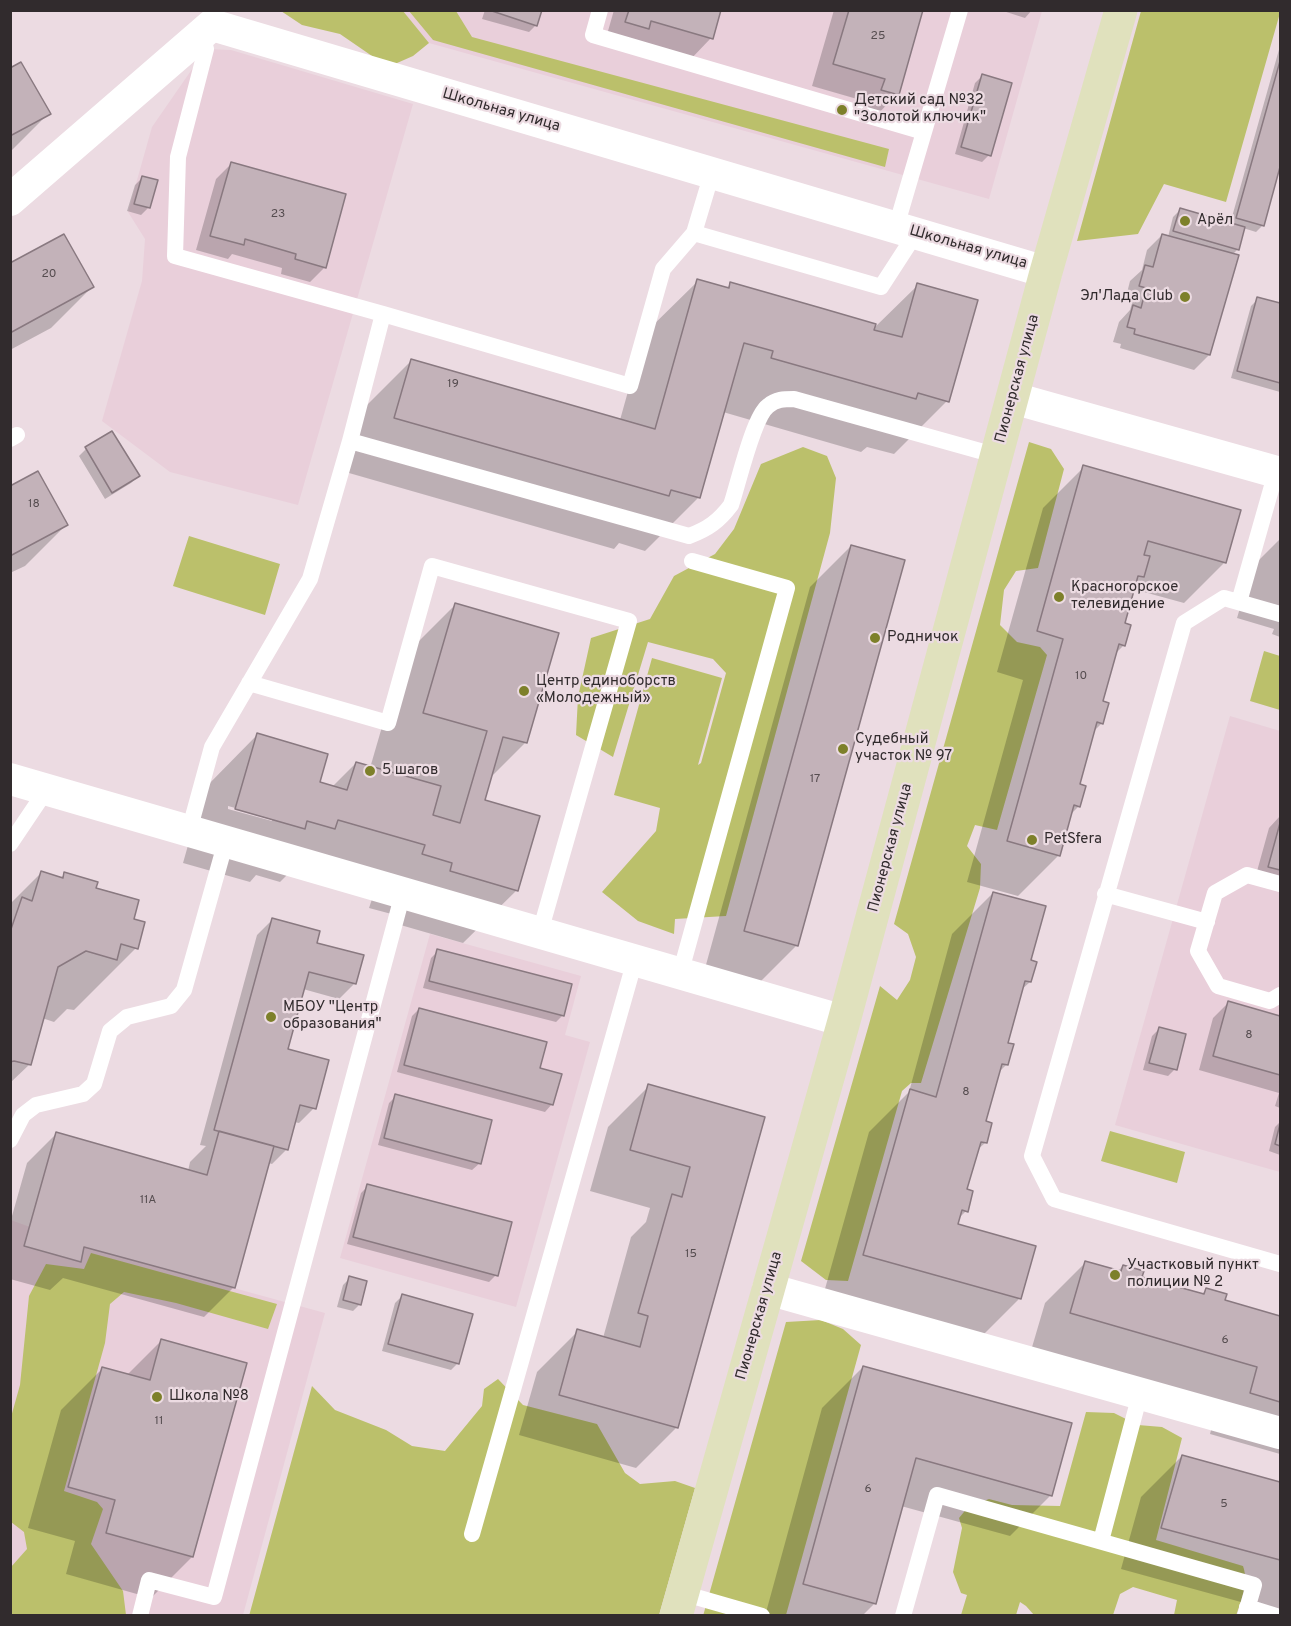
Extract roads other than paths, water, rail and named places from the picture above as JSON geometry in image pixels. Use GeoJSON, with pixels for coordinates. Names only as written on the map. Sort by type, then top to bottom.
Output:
{"type":"FeatureCollection","features":[{"type":"Feature","properties":{"kind":"street","name":"Пионерская улица"},"geometry":{"type":"LineString","coordinates":[[679,1604],[844,1021],[1046,272],[1121,10]]}},
{"type":"Feature","properties":{"kind":"street","name":"Школьная улица"},"geometry":{"type":"LineString","coordinates":[[202,34],[212,26],[1046,272]]}},
{"type":"Feature","properties":{"kind":"street"},"geometry":{"type":"LineString","coordinates":[[10,200],[202,34]]}},
{"type":"Feature","properties":{"kind":"street"},"geometry":{"type":"LineString","coordinates":[[1013,398],[1278,472]]}},
{"type":"Feature","properties":{"kind":"street"},"geometry":{"type":"LineString","coordinates":[[10,779],[844,1021]]}},
{"type":"Feature","properties":{"kind":"street"},"geometry":{"type":"LineString","coordinates":[[768,1289],[1281,1433]]}},
{"type":"Feature","properties":{"kind":"lane"},"geometry":{"type":"LineString","coordinates":[[600,10],[593,35],[924,132]]}},
{"type":"Feature","properties":{"kind":"lane"},"geometry":{"type":"LineString","coordinates":[[694,233],[881,287],[906,230],[924,132],[960,10]]}},
{"type":"Feature","properties":{"kind":"lane"},"geometry":{"type":"LineString","coordinates":[[202,34],[206,49],[178,157],[175,256],[630,386],[663,269],[694,233],[712,173]]}},
{"type":"Feature","properties":{"kind":"lane"},"geometry":{"type":"LineString","coordinates":[[189,831],[212,747],[310,579],[350,441],[383,314]]}},
{"type":"Feature","properties":{"kind":"lane"},"geometry":{"type":"LineString","coordinates":[[350,441],[689,536],[708,530],[731,505],[757,421],[766,407],[778,400],[794,399],[998,456]]}},
{"type":"Feature","properties":{"kind":"lane"},"geometry":{"type":"LineString","coordinates":[[1239,602],[1278,472]]}},
{"type":"Feature","properties":{"kind":"lane"},"geometry":{"type":"LineString","coordinates":[[680,974],[787,588],[692,561]]}},
{"type":"Feature","properties":{"kind":"lane"},"geometry":{"type":"LineString","coordinates":[[249,683],[388,723],[432,566],[629,621],[540,932]]}},
{"type":"Feature","properties":{"kind":"lane"},"geometry":{"type":"LineString","coordinates":[[1281,614],[1224,598],[1184,623],[1032,1156],[1054,1199],[1281,1264]]}},
{"type":"Feature","properties":{"kind":"lane"},"geometry":{"type":"LineString","coordinates":[[10,844],[47,789]]}},
{"type":"Feature","properties":{"kind":"lane"},"geometry":{"type":"LineString","coordinates":[[10,1140],[23,1115],[36,1105],[83,1094],[94,1084],[110,1031],[127,1017],[171,1006],[184,990],[226,841]]}},
{"type":"Feature","properties":{"kind":"lane"},"geometry":{"type":"LineString","coordinates":[[1281,884],[1247,875],[1215,893],[1198,951],[1218,986],[1270,1001],[1281,995]]}},
{"type":"Feature","properties":{"kind":"lane"},"geometry":{"type":"LineString","coordinates":[[140,1616],[149,1580],[213,1598],[403,893]]}},
{"type":"Feature","properties":{"kind":"lane"},"geometry":{"type":"LineString","coordinates":[[1106,894],[1207,922]]}},
{"type":"Feature","properties":{"kind":"lane"},"geometry":{"type":"LineString","coordinates":[[472,1534],[635,960]]}},
{"type":"Feature","properties":{"kind":"lane"},"geometry":{"type":"LineString","coordinates":[[1101,1541],[1140,1394]]}},
{"type":"Feature","properties":{"kind":"lane"},"geometry":{"type":"LineString","coordinates":[[903,1616],[937,1495],[1254,1585],[1246,1611],[1276,1616]]}},
{"type":"Feature","properties":{"kind":"lane"},"geometry":{"type":"LineString","coordinates":[[679,1604],[762,1616]]}},
{"type":"Feature","properties":{"kind":"place","name":"Детский сад №32 \"Золотой ключик\""},"geometry":{"type":"Point","coordinates":[842,110]}},
{"type":"Feature","properties":{"kind":"place","name":"Арёл"},"geometry":{"type":"Point","coordinates":[1185,221]}},
{"type":"Feature","properties":{"kind":"place","name":"Эл'Лада Club"},"geometry":{"type":"Point","coordinates":[1185,297]}},
{"type":"Feature","properties":{"kind":"place","name":"Красногорское телевидение"},"geometry":{"type":"Point","coordinates":[1059,597]}},
{"type":"Feature","properties":{"kind":"place","name":"Родничок"},"geometry":{"type":"Point","coordinates":[875,638]}},
{"type":"Feature","properties":{"kind":"place","name":"Центр единоборств «Молодежный»"},"geometry":{"type":"Point","coordinates":[524,691]}},
{"type":"Feature","properties":{"kind":"place","name":"Судебный участок № 97"},"geometry":{"type":"Point","coordinates":[843,749]}},
{"type":"Feature","properties":{"kind":"place","name":"5 шагов"},"geometry":{"type":"Point","coordinates":[370,771]}},
{"type":"Feature","properties":{"kind":"place","name":"PetSfera"},"geometry":{"type":"Point","coordinates":[1032,840]}},
{"type":"Feature","properties":{"kind":"place","name":"МБОУ \"Центр образования\""},"geometry":{"type":"Point","coordinates":[271,1017]}},
{"type":"Feature","properties":{"kind":"place","name":"Участковый пункт полиции № 2"},"geometry":{"type":"Point","coordinates":[1115,1275]}},
{"type":"Feature","properties":{"kind":"place","name":"Школа №8"},"geometry":{"type":"Point","coordinates":[157,1397]}}]}
